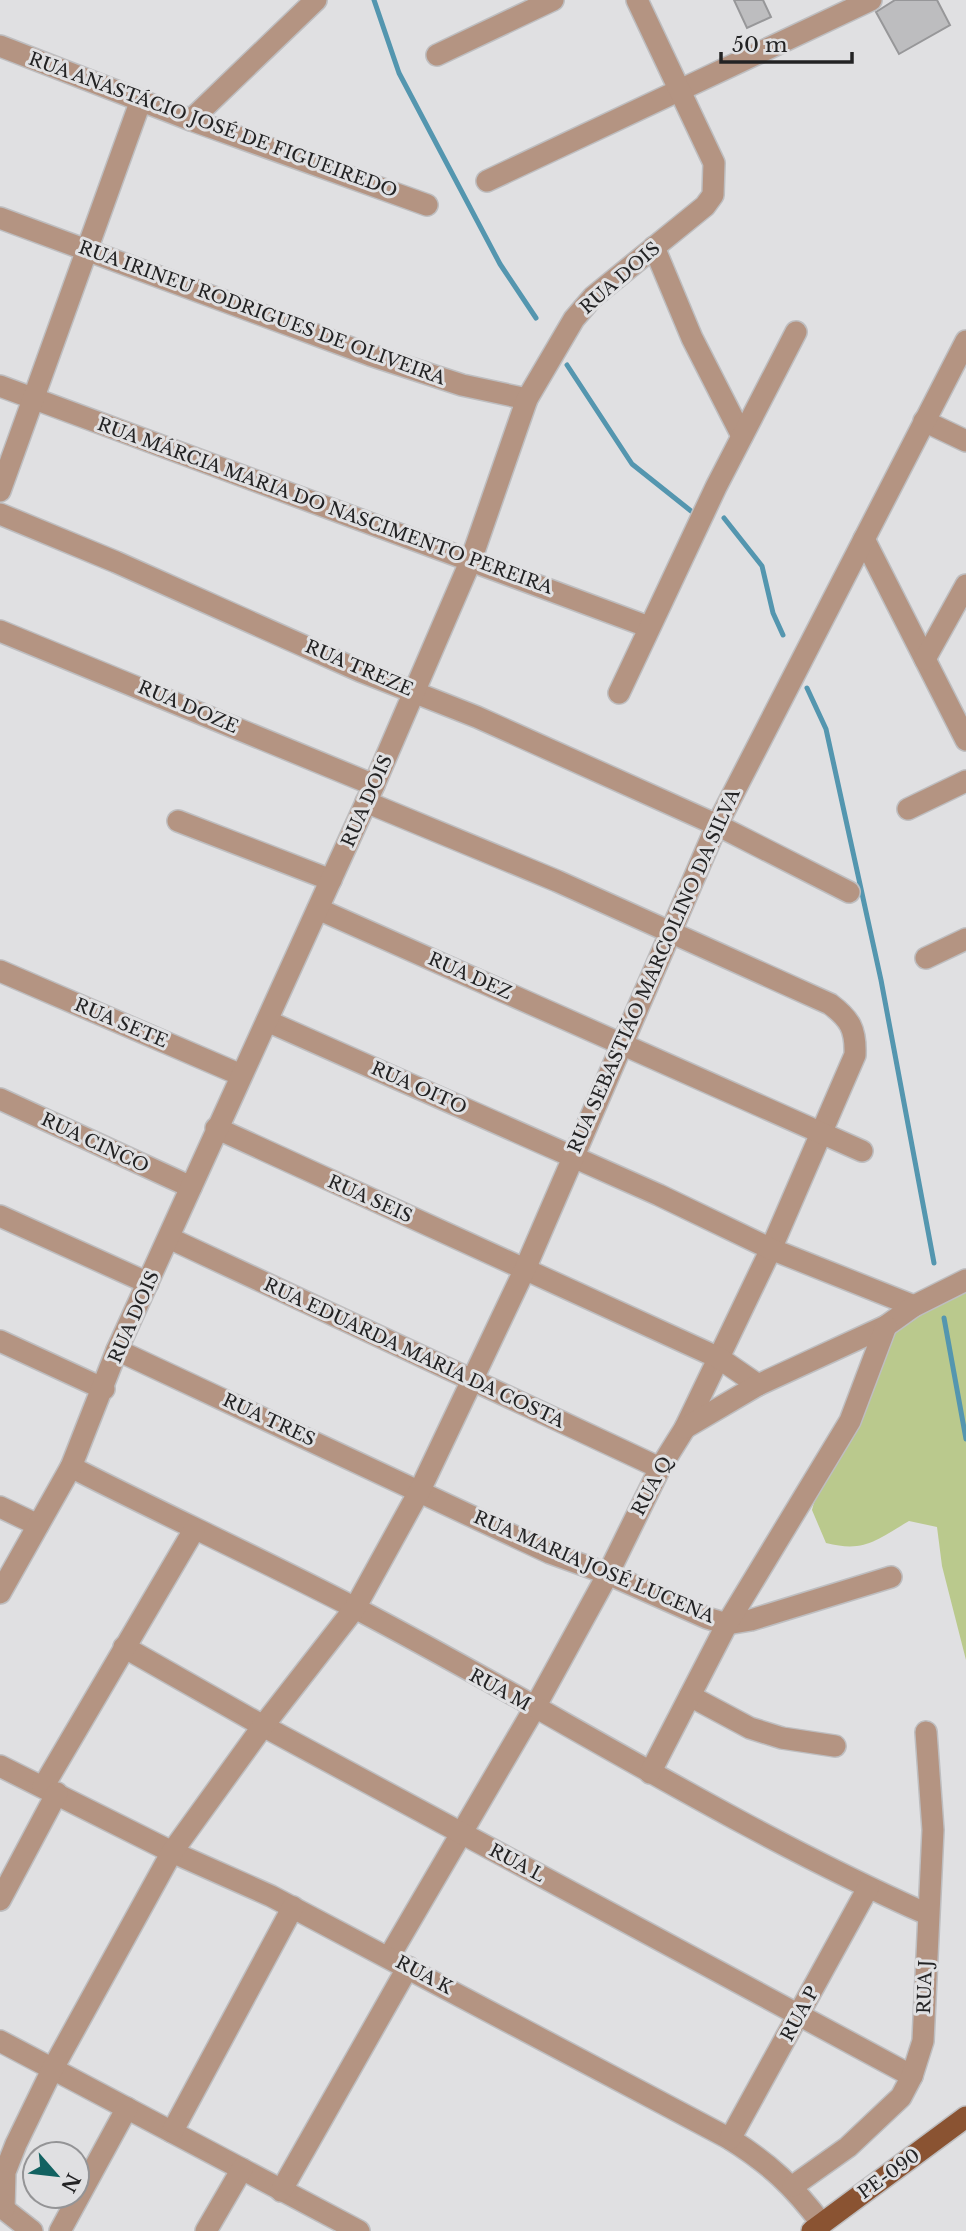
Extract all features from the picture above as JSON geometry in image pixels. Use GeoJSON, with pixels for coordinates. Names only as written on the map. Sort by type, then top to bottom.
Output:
{"type":"FeatureCollection","features":[{"type":"Feature","properties":{"kind":"main road","name":"PE-090"},"geometry":{"type":"LineString","coordinates":[[817,2227],[966,2117]]}},
{"type":"Feature","properties":{"kind":"street"},"geometry":{"type":"LineString","coordinates":[[191,121],[315,0]]}},
{"type":"Feature","properties":{"kind":"street"},"geometry":{"type":"LineString","coordinates":[[437,55],[553,0]]}},
{"type":"Feature","properties":{"kind":"street"},"geometry":{"type":"LineString","coordinates":[[637,0],[678,91]]}},
{"type":"Feature","properties":{"kind":"street"},"geometry":{"type":"LineString","coordinates":[[487,181],[871,0]]}},
{"type":"Feature","properties":{"kind":"street","name":"RUA ANASTÁCIO JOSÉ DE FIGUEIREDO"},"geometry":{"type":"LineString","coordinates":[[0,46],[191,121],[427,205]]}},
{"type":"Feature","properties":{"kind":"street","name":"RUA DOIS"},"geometry":{"type":"LineString","coordinates":[[0,1593],[71,1467],[104,1389],[117,1350],[370,794],[471,559],[527,399],[574,320],[593,297],[705,206],[713,195],[716,178],[714,163],[678,91]]}},
{"type":"Feature","properties":{"kind":"street"},"geometry":{"type":"LineString","coordinates":[[0,491],[141,100]]}},
{"type":"Feature","properties":{"kind":"street","name":"RUA IRINEU RODRIGUES DE OLIVEIRA"},"geometry":{"type":"LineString","coordinates":[[0,218],[370,355],[462,385],[527,399]]}},
{"type":"Feature","properties":{"kind":"street"},"geometry":{"type":"LineString","coordinates":[[654,247],[692,338],[742,436]]}},
{"type":"Feature","properties":{"kind":"street"},"geometry":{"type":"LineString","coordinates":[[619,692],[742,436],[796,332]]}},
{"type":"Feature","properties":{"kind":"street","name":"RUA SEBASTIÃO MARCOLINO DA SILVA"},"geometry":{"type":"LineString","coordinates":[[2,2207],[8,2163],[52,2070],[173,1852],[263,1726],[355,1608],[420,1490],[525,1269],[717,825],[966,341]]}},
{"type":"Feature","properties":{"kind":"street","name":"RUA MÁRCIA MARIA DO NASCIMENTO PEREIRA"},"geometry":{"type":"LineString","coordinates":[[0,386],[649,627]]}},
{"type":"Feature","properties":{"kind":"street"},"geometry":{"type":"LineString","coordinates":[[924,421],[966,441]]}},
{"type":"Feature","properties":{"kind":"street","name":"RUA TREZE"},"geometry":{"type":"LineString","coordinates":[[0,514],[415,691],[717,825],[849,892]]}},
{"type":"Feature","properties":{"kind":"street"},"geometry":{"type":"LineString","coordinates":[[864,539],[966,740]]}},
{"type":"Feature","properties":{"kind":"street"},"geometry":{"type":"LineString","coordinates":[[925,659],[966,585]]}},
{"type":"Feature","properties":{"kind":"street","name":"RUA DOZE"},"geometry":{"type":"LineString","coordinates":[[0,631],[370,794],[668,934],[830,1004]]}},
{"type":"Feature","properties":{"kind":"street"},"geometry":{"type":"LineString","coordinates":[[908,809],[966,781]]}},
{"type":"Feature","properties":{"kind":"street"},"geometry":{"type":"LineString","coordinates":[[178,821],[331,880]]}},
{"type":"Feature","properties":{"kind":"street","name":"RUA DEZ"},"geometry":{"type":"LineString","coordinates":[[318,909],[862,1151]]}},
{"type":"Feature","properties":{"kind":"street"},"geometry":{"type":"LineString","coordinates":[[926,957],[966,939]]}},
{"type":"Feature","properties":{"kind":"street","name":"RUA SETE"},"geometry":{"type":"LineString","coordinates":[[0,971],[241,1075]]}},
{"type":"Feature","properties":{"kind":"street","name":"RUA Q"},"geometry":{"type":"LineString","coordinates":[[281,2191],[462,1832],[534,1709],[608,1574],[660,1468],[685,1429],[771,1249],[855,1055],[856,1034],[848,1017],[830,1004]]}},
{"type":"Feature","properties":{"kind":"street","name":"RUA OITO"},"geometry":{"type":"LineString","coordinates":[[267,1021],[572,1156],[771,1249],[914,1306]]}},
{"type":"Feature","properties":{"kind":"street","name":"RUA CINCO"},"geometry":{"type":"LineString","coordinates":[[0,1099],[191,1187]]}},
{"type":"Feature","properties":{"kind":"street","name":"RUA SEIS"},"geometry":{"type":"LineString","coordinates":[[216,1128],[719,1358],[758,1385]]}},
{"type":"Feature","properties":{"kind":"street"},"geometry":{"type":"LineString","coordinates":[[0,1216],[148,1283]]}},
{"type":"Feature","properties":{"kind":"street","name":"RUA EDUARDA MARIA DA COSTA"},"geometry":{"type":"LineString","coordinates":[[169,1238],[660,1468]]}},
{"type":"Feature","properties":{"kind":"street"},"geometry":{"type":"LineString","coordinates":[[685,1429],[758,1385],[886,1326],[914,1306],[966,1280]]}},
{"type":"Feature","properties":{"kind":"street"},"geometry":{"type":"LineString","coordinates":[[650,1773],[727,1624],[850,1421],[886,1326]]}},
{"type":"Feature","properties":{"kind":"street"},"geometry":{"type":"LineString","coordinates":[[0,1341],[104,1389]]}},
{"type":"Feature","properties":{"kind":"street","name":"RUA TRES"},"geometry":{"type":"LineString","coordinates":[[117,1350],[420,1490]]}},
{"type":"Feature","properties":{"kind":"street","name":"RUA M"},"geometry":{"type":"LineString","coordinates":[[71,1467],[355,1608],[650,1773],[868,1888],[927,1914]]}},
{"type":"Feature","properties":{"kind":"street","name":"RUA MARIA JOSÉ LUCENA"},"geometry":{"type":"LineString","coordinates":[[420,1490],[550,1553],[608,1574],[727,1624],[751,1620],[891,1577]]}},
{"type":"Feature","properties":{"kind":"street"},"geometry":{"type":"LineString","coordinates":[[0,1507],[38,1525]]}},
{"type":"Feature","properties":{"kind":"street"},"geometry":{"type":"LineString","coordinates":[[0,1900],[50,1790],[124,1647],[194,1530]]}},
{"type":"Feature","properties":{"kind":"street","name":"RUA L"},"geometry":{"type":"LineString","coordinates":[[124,1647],[263,1726],[912,2076]]}},
{"type":"Feature","properties":{"kind":"street"},"geometry":{"type":"LineString","coordinates":[[690,1696],[750,1728],[782,1738],[835,1746]]}},
{"type":"Feature","properties":{"kind":"street","name":"RUA J"},"geometry":{"type":"LineString","coordinates":[[793,2186],[848,2147],[901,2097],[912,2076],[923,2041],[933,1830],[926,1732]]}},
{"type":"Feature","properties":{"kind":"street","name":"RUA K"},"geometry":{"type":"LineString","coordinates":[[0,1766],[173,1852],[293,1907],[730,2139],[765,2162],[793,2186],[817,2227]]}},
{"type":"Feature","properties":{"kind":"street","name":"RUA P"},"geometry":{"type":"LineString","coordinates":[[730,2139],[868,1888]]}},
{"type":"Feature","properties":{"kind":"street"},"geometry":{"type":"LineString","coordinates":[[172,2132],[293,1907]]}},
{"type":"Feature","properties":{"kind":"street"},"geometry":{"type":"LineString","coordinates":[[0,2041],[358,2231]]}},
{"type":"Feature","properties":{"kind":"street"},"geometry":{"type":"LineString","coordinates":[[60,2231],[127,2108]]}},
{"type":"Feature","properties":{"kind":"street"},"geometry":{"type":"LineString","coordinates":[[206,2231],[242,2169]]}},
{"type":"Feature","properties":{"kind":"street"},"geometry":{"type":"LineString","coordinates":[[2,2207],[32,2231]]}},
{"type":"Feature","properties":{"kind":"green space"},"geometry":{"type":"Polygon","coordinates":[[[966,1290],[966,1660],[942,1566],[937,1527],[909,1521],[870,1543],[839,1546],[826,1543],[812,1510],[867,1379],[893,1332],[910,1316],[966,1290]]]}},
{"type":"Feature","properties":{"kind":"building"},"geometry":{"type":"Polygon","coordinates":[[[734,0],[763,0],[771,17],[747,28],[734,0]]]}},
{"type":"Feature","properties":{"kind":"building"},"geometry":{"type":"Polygon","coordinates":[[[895,0],[937,0],[950,25],[899,54],[876,12],[895,0]]]}},
{"type":"Feature","properties":{"kind":"waterway"},"geometry":{"type":"LineString","coordinates":[[374,0],[399,73],[500,264],[536,318]]}},
{"type":"Feature","properties":{"kind":"waterway"},"geometry":{"type":"LineString","coordinates":[[567,365],[632,464],[691,511]]}},
{"type":"Feature","properties":{"kind":"waterway"},"geometry":{"type":"LineString","coordinates":[[724,518],[762,566],[773,613],[783,635]]}},
{"type":"Feature","properties":{"kind":"waterway"},"geometry":{"type":"LineString","coordinates":[[807,688],[826,729],[881,980],[934,1263]]}},
{"type":"Feature","properties":{"kind":"waterway"},"geometry":{"type":"LineString","coordinates":[[944,1318],[966,1439]]}}]}
